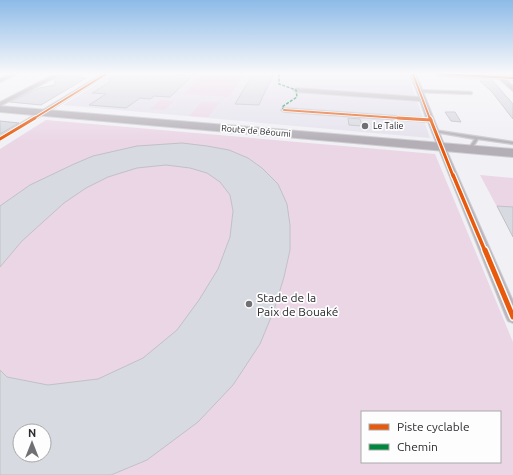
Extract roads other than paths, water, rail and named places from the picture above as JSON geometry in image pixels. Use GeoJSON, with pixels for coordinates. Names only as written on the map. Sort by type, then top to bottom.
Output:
{"type":"FeatureCollection","features":[{"type":"Feature","properties":{"kind":"main road","name":"Route de Béoumi"},"geometry":{"type":"LineString","coordinates":[[0,109],[513,153]]}},
{"type":"Feature","properties":{"kind":"street"},"geometry":{"type":"LineString","coordinates":[[0,104],[15,96]]}},
{"type":"Feature","properties":{"kind":"street"},"geometry":{"type":"LineString","coordinates":[[0,139],[70,96]]}},
{"type":"Feature","properties":{"kind":"street"},"geometry":{"type":"LineString","coordinates":[[383,96],[423,99]]}},
{"type":"Feature","properties":{"kind":"street"},"geometry":{"type":"LineString","coordinates":[[422,96],[441,147],[513,317]]}},
{"type":"Feature","properties":{"kind":"street"},"geometry":{"type":"LineString","coordinates":[[284,110],[431,120]]}},
{"type":"Feature","properties":{"kind":"lane"},"geometry":{"type":"LineString","coordinates":[[435,131],[513,144]]}},
{"type":"Feature","properties":{"kind":"lane"},"geometry":{"type":"LineString","coordinates":[[470,150],[477,138]]}},
{"type":"Feature","properties":{"kind":"place","name":"Le Talie"},"geometry":{"type":"Point","coordinates":[365,126]}},
{"type":"Feature","properties":{"kind":"place","name":"Stade de la Paix de Bouaké"},"geometry":{"type":"Point","coordinates":[249,304]}}]}
